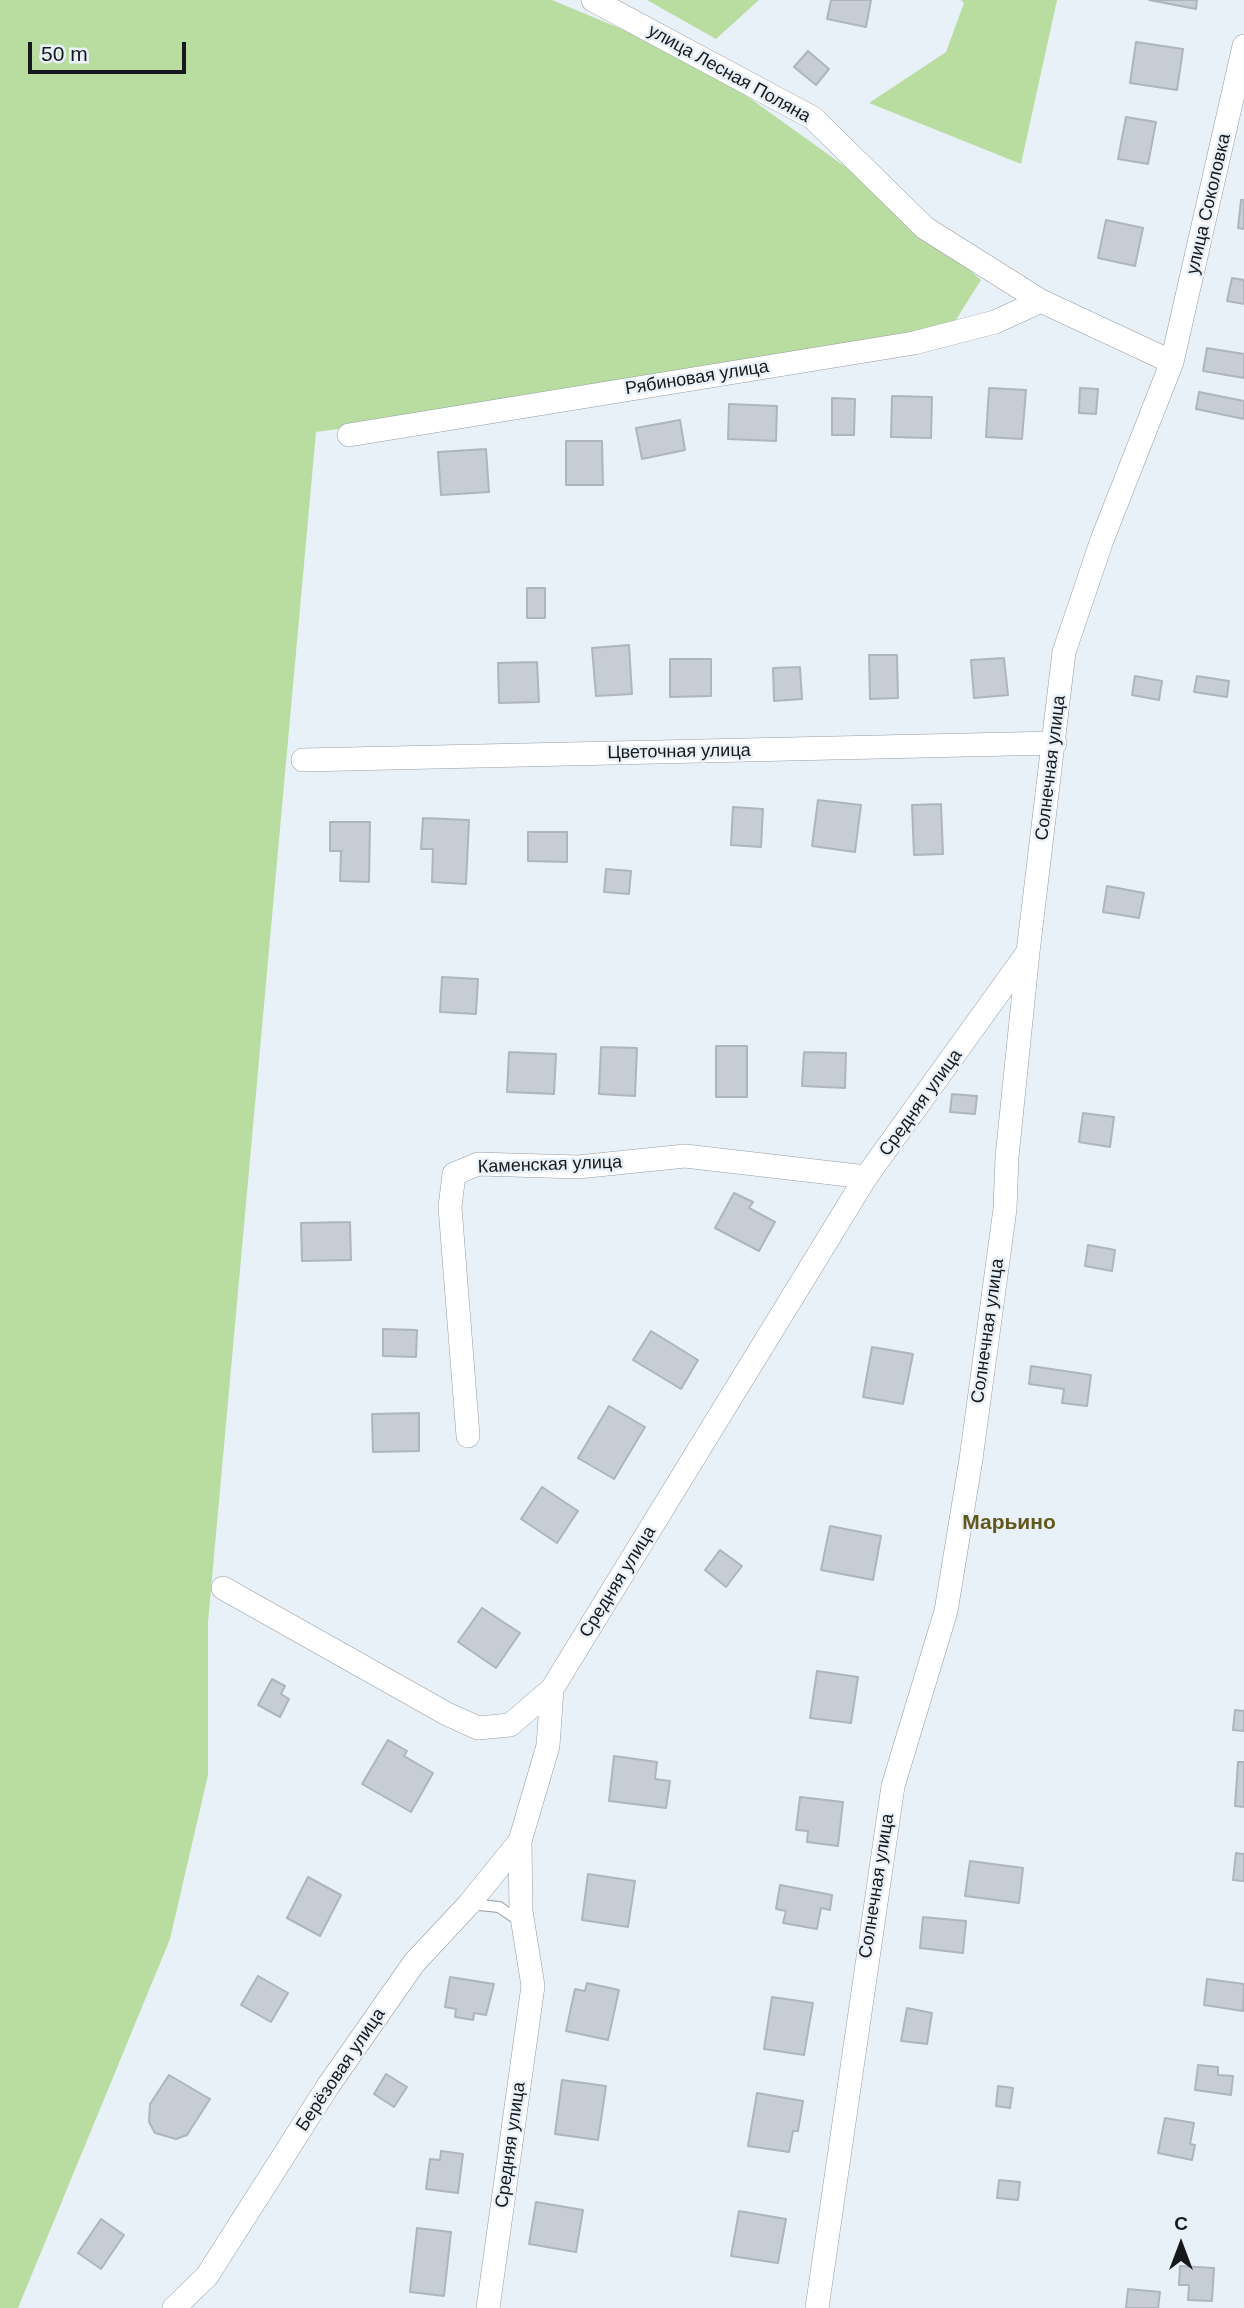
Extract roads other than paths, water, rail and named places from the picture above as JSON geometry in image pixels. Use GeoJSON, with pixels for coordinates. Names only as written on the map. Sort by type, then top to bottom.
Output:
{"type":"FeatureCollection","features":[{"type":"Feature","properties":{"kind":"street","name":"улица Лесная Поляна"},"geometry":{"type":"LineString","coordinates":[[593,0],[813,118],[925,228],[1041,301],[1172,362]]}},
{"type":"Feature","properties":{"kind":"street","name":"улица Соколовка"},"geometry":{"type":"LineString","coordinates":[[1172,362],[1244,46]]}},
{"type":"Feature","properties":{"kind":"street","name":"Рябиновая улица"},"geometry":{"type":"LineString","coordinates":[[349,435],[914,343],[995,322],[1041,301]]}},
{"type":"Feature","properties":{"kind":"street","name":"Солнечная улица"},"geometry":{"type":"LineString","coordinates":[[817,2308],[893,1786],[946,1611],[971,1459],[1005,1209],[1007,1157],[1028,952],[1064,652],[1102,540],[1172,362]]}},
{"type":"Feature","properties":{"kind":"street","name":"Цветочная улица"},"geometry":{"type":"LineString","coordinates":[[303,760],[1055,743]]}},
{"type":"Feature","properties":{"kind":"street","name":"Средняя улица"},"geometry":{"type":"LineString","coordinates":[[488,2308],[533,1986],[524,1924],[520,1841],[548,1746],[552,1689],[866,1177],[1028,952]]}},
{"type":"Feature","properties":{"kind":"street","name":"Каменская улица"},"geometry":{"type":"LineString","coordinates":[[468,1436],[450,1207],[454,1174],[478,1164],[578,1167],[685,1156],[866,1177]]}},
{"type":"Feature","properties":{"kind":"street"},"geometry":{"type":"LineString","coordinates":[[223,1588],[447,1714],[478,1728],[510,1725],[552,1689]]}},
{"type":"Feature","properties":{"kind":"street","name":"Берёзовая улица"},"geometry":{"type":"LineString","coordinates":[[174,2308],[207,2276],[328,2086],[414,1963],[469,1904],[520,1841]]}},
{"type":"Feature","properties":{"kind":"lane"},"geometry":{"type":"LineString","coordinates":[[469,1904],[499,1907],[524,1924]]}},
{"type":"Feature","properties":{"kind":"district","name":"Марьино"},"geometry":{"type":"Point","coordinates":[1009,1523]}}]}
